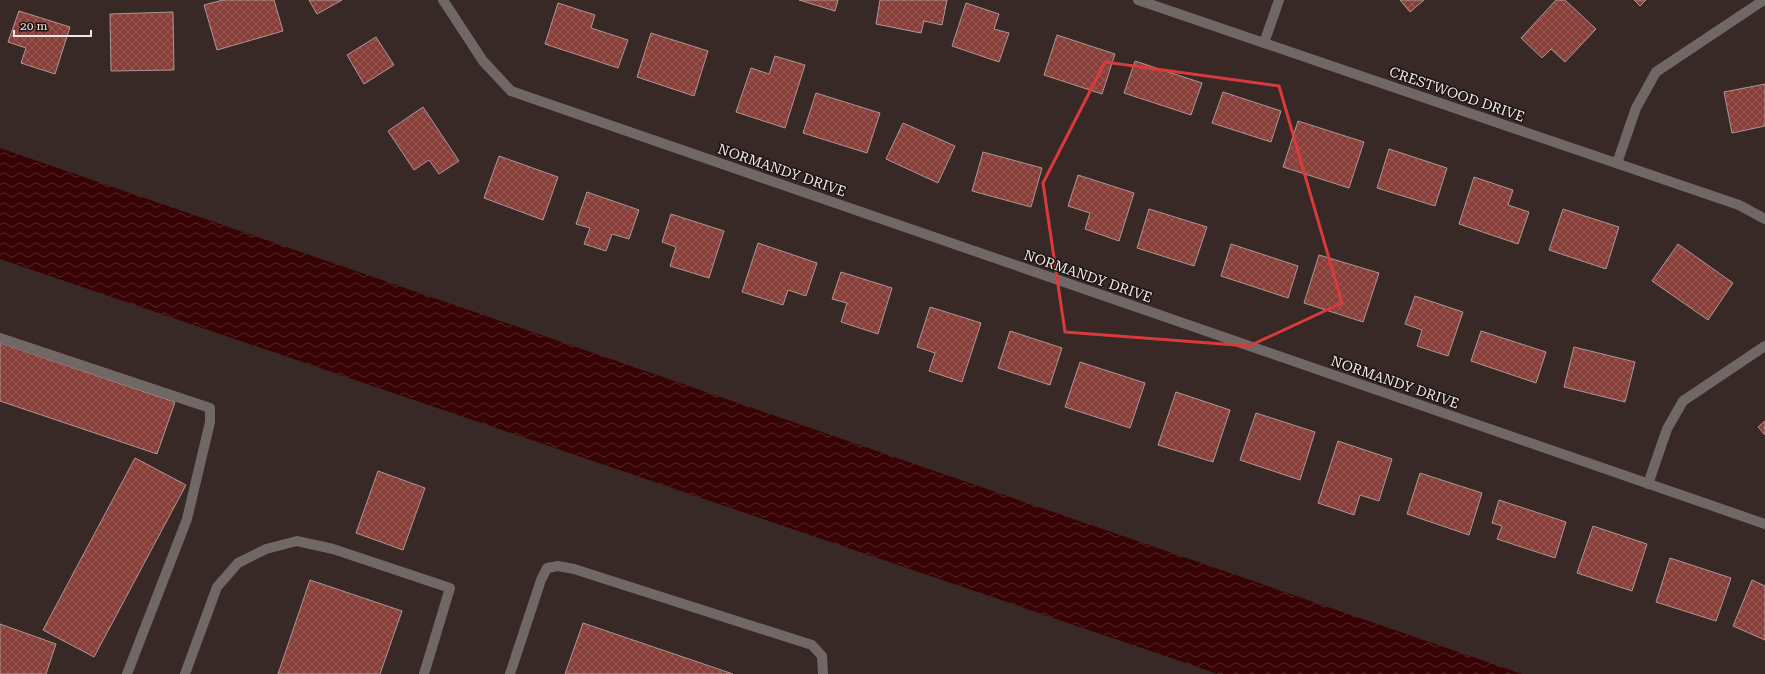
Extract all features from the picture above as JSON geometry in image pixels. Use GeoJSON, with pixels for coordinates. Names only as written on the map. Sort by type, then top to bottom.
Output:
{"type":"FeatureCollection","features":[{"type":"Feature","properties":{"kind":"street","name":"NORMANDY DRIVE"},"geometry":{"type":"LineString","coordinates":[[443,0],[483,62],[511,91],[1765,524]]}},
{"type":"Feature","properties":{"kind":"street","name":"CRESTWOOD DRIVE"},"geometry":{"type":"LineString","coordinates":[[1138,0],[1739,205],[1765,219]]}},
{"type":"Feature","properties":{"kind":"street"},"geometry":{"type":"LineString","coordinates":[[1264,43],[1279,0]]}},
{"type":"Feature","properties":{"kind":"street"},"geometry":{"type":"LineString","coordinates":[[1617,163],[1636,108],[1656,72],[1764,0]]}},
{"type":"Feature","properties":{"kind":"street"},"geometry":{"type":"LineString","coordinates":[[0,338],[210,408],[210,422],[187,519],[127,674]]}},
{"type":"Feature","properties":{"kind":"street"},"geometry":{"type":"LineString","coordinates":[[1648,484],[1667,429],[1683,401],[1765,346]]}},
{"type":"Feature","properties":{"kind":"street"},"geometry":{"type":"LineString","coordinates":[[185,674],[216,586],[238,563],[266,549],[297,541],[333,549],[450,588],[424,674]]}},
{"type":"Feature","properties":{"kind":"street"},"geometry":{"type":"LineString","coordinates":[[510,674],[541,580],[547,568],[558,566],[582,572],[812,645],[822,656],[823,674]]}},
{"type":"Feature","properties":{"kind":"highlighted area"},"geometry":{"type":"Polygon","coordinates":[[[1105,62],[1279,86],[1342,303],[1249,346],[1065,332],[1043,183],[1105,62]]]}},
{"type":"Feature","properties":{"kind":"water"},"geometry":{"type":"Polygon","coordinates":[[[0,148],[1522,674],[1218,674],[0,259],[0,148]]]}},
{"type":"Feature","properties":{"kind":"building"},"geometry":{"type":"Polygon","coordinates":[[[223,0],[274,0],[283,31],[217,50],[204,5],[223,0]]]}},
{"type":"Feature","properties":{"kind":"building"},"geometry":{"type":"Polygon","coordinates":[[[309,0],[342,0],[317,14],[309,0]]]}},
{"type":"Feature","properties":{"kind":"building"},"geometry":{"type":"Polygon","coordinates":[[[799,0],[838,0],[835,11],[799,0]]]}},
{"type":"Feature","properties":{"kind":"building"},"geometry":{"type":"Polygon","coordinates":[[[880,0],[947,0],[942,25],[924,21],[921,33],[876,24],[880,0]]]}},
{"type":"Feature","properties":{"kind":"building"},"geometry":{"type":"Polygon","coordinates":[[[1400,0],[1424,0],[1410,12],[1400,0]]]}},
{"type":"Feature","properties":{"kind":"building"},"geometry":{"type":"Polygon","coordinates":[[[1556,0],[1565,0],[1596,29],[1565,62],[1551,49],[1542,58],[1521,38],[1556,0]]]}},
{"type":"Feature","properties":{"kind":"building"},"geometry":{"type":"Polygon","coordinates":[[[1634,0],[1646,0],[1640,6],[1634,0]]]}},
{"type":"Feature","properties":{"kind":"building"},"geometry":{"type":"Polygon","coordinates":[[[558,3],[595,15],[591,28],[628,40],[618,68],[545,44],[558,3]]]}},
{"type":"Feature","properties":{"kind":"building"},"geometry":{"type":"Polygon","coordinates":[[[966,3],[999,14],[994,29],[1009,33],[999,62],[952,46],[966,3]]]}},
{"type":"Feature","properties":{"kind":"building"},"geometry":{"type":"Polygon","coordinates":[[[19,11],[70,27],[55,74],[21,63],[26,48],[8,42],[19,11]]]}},
{"type":"Feature","properties":{"kind":"building"},"geometry":{"type":"Polygon","coordinates":[[[173,12],[174,70],[111,71],[110,14],[173,12]]]}},
{"type":"Feature","properties":{"kind":"building"},"geometry":{"type":"Polygon","coordinates":[[[651,33],[708,51],[694,96],[637,77],[651,33]]]}},
{"type":"Feature","properties":{"kind":"building"},"geometry":{"type":"Polygon","coordinates":[[[1057,35],[1115,54],[1102,94],[1044,75],[1057,35]]]}},
{"type":"Feature","properties":{"kind":"building"},"geometry":{"type":"Polygon","coordinates":[[[376,37],[394,65],[364,84],[347,55],[376,37]]]}},
{"type":"Feature","properties":{"kind":"building"},"geometry":{"type":"Polygon","coordinates":[[[775,56],[805,65],[785,128],[736,112],[751,68],[769,74],[775,56]]]}},
{"type":"Feature","properties":{"kind":"building"},"geometry":{"type":"Polygon","coordinates":[[[1135,61],[1202,83],[1191,115],[1124,93],[1135,61]]]}},
{"type":"Feature","properties":{"kind":"building"},"geometry":{"type":"Polygon","coordinates":[[[1765,84],[1765,126],[1732,133],[1724,92],[1765,84]]]}},
{"type":"Feature","properties":{"kind":"building"},"geometry":{"type":"Polygon","coordinates":[[[1223,92],[1281,111],[1271,142],[1212,123],[1223,92]]]}},
{"type":"Feature","properties":{"kind":"building"},"geometry":{"type":"Polygon","coordinates":[[[816,93],[880,113],[867,153],[803,133],[816,93]]]}},
{"type":"Feature","properties":{"kind":"building"},"geometry":{"type":"Polygon","coordinates":[[[423,107],[459,161],[439,174],[429,160],[414,170],[388,131],[423,107]]]}},
{"type":"Feature","properties":{"kind":"building"},"geometry":{"type":"Polygon","coordinates":[[[1298,121],[1364,142],[1349,188],[1283,167],[1298,121]]]}},
{"type":"Feature","properties":{"kind":"building"},"geometry":{"type":"Polygon","coordinates":[[[903,123],[955,146],[938,183],[886,159],[903,123]]]}},
{"type":"Feature","properties":{"kind":"building"},"geometry":{"type":"Polygon","coordinates":[[[1389,149],[1447,168],[1435,206],[1377,188],[1389,149]]]}},
{"type":"Feature","properties":{"kind":"building"},"geometry":{"type":"Polygon","coordinates":[[[983,152],[1042,168],[1031,207],[972,191],[983,152]]]}},
{"type":"Feature","properties":{"kind":"building"},"geometry":{"type":"Polygon","coordinates":[[[499,156],[558,177],[543,220],[484,198],[499,156]]]}},
{"type":"Feature","properties":{"kind":"building"},"geometry":{"type":"Polygon","coordinates":[[[1078,175],[1134,193],[1119,241],[1085,229],[1090,213],[1068,206],[1078,175]]]}},
{"type":"Feature","properties":{"kind":"building"},"geometry":{"type":"Polygon","coordinates":[[[1474,177],[1513,190],[1508,205],[1529,212],[1518,244],[1459,224],[1474,177]]]}},
{"type":"Feature","properties":{"kind":"building"},"geometry":{"type":"Polygon","coordinates":[[[587,192],[639,210],[629,239],[612,234],[606,251],[584,244],[590,228],[576,224],[587,192]]]}},
{"type":"Feature","properties":{"kind":"building"},"geometry":{"type":"Polygon","coordinates":[[[1149,209],[1207,227],[1194,266],[1137,248],[1149,209]]]}},
{"type":"Feature","properties":{"kind":"building"},"geometry":{"type":"Polygon","coordinates":[[[1563,209],[1619,227],[1606,269],[1549,250],[1563,209]]]}},
{"type":"Feature","properties":{"kind":"building"},"geometry":{"type":"Polygon","coordinates":[[[671,214],[724,231],[709,278],[670,266],[676,247],[662,242],[671,214]]]}},
{"type":"Feature","properties":{"kind":"building"},"geometry":{"type":"Polygon","coordinates":[[[758,243],[817,263],[806,296],[788,290],[783,305],[742,292],[758,243]]]}},
{"type":"Feature","properties":{"kind":"building"},"geometry":{"type":"Polygon","coordinates":[[[1231,244],[1298,266],[1288,298],[1221,276],[1231,244]]]}},
{"type":"Feature","properties":{"kind":"building"},"geometry":{"type":"Polygon","coordinates":[[[1678,244],[1733,283],[1708,320],[1652,281],[1678,244]]]}},
{"type":"Feature","properties":{"kind":"building"},"geometry":{"type":"Polygon","coordinates":[[[1319,255],[1379,273],[1363,322],[1304,303],[1319,255]]]}},
{"type":"Feature","properties":{"kind":"building"},"geometry":{"type":"Polygon","coordinates":[[[841,272],[892,288],[878,334],[841,322],[847,303],[832,299],[841,272]]]}},
{"type":"Feature","properties":{"kind":"building"},"geometry":{"type":"Polygon","coordinates":[[[1415,296],[1463,312],[1448,356],[1417,346],[1422,330],[1405,324],[1415,296]]]}},
{"type":"Feature","properties":{"kind":"building"},"geometry":{"type":"Polygon","coordinates":[[[930,307],[981,323],[962,382],[929,371],[935,353],[917,347],[930,307]]]}},
{"type":"Feature","properties":{"kind":"building"},"geometry":{"type":"Polygon","coordinates":[[[1010,331],[1062,348],[1050,385],[998,368],[1010,331]]]}},
{"type":"Feature","properties":{"kind":"building"},"geometry":{"type":"Polygon","coordinates":[[[1481,331],[1546,352],[1536,383],[1471,361],[1481,331]]]}},
{"type":"Feature","properties":{"kind":"building"},"geometry":{"type":"Polygon","coordinates":[[[0,343],[175,402],[157,454],[0,401],[0,343]]]}},
{"type":"Feature","properties":{"kind":"building"},"geometry":{"type":"Polygon","coordinates":[[[1574,347],[1635,362],[1625,402],[1564,387],[1574,347]]]}},
{"type":"Feature","properties":{"kind":"building"},"geometry":{"type":"Polygon","coordinates":[[[1080,362],[1145,383],[1130,428],[1065,407],[1080,362]]]}},
{"type":"Feature","properties":{"kind":"building"},"geometry":{"type":"Polygon","coordinates":[[[1176,392],[1230,410],[1213,462],[1158,445],[1176,392]]]}},
{"type":"Feature","properties":{"kind":"building"},"geometry":{"type":"Polygon","coordinates":[[[1256,413],[1315,432],[1300,480],[1240,460],[1256,413]]]}},
{"type":"Feature","properties":{"kind":"building"},"geometry":{"type":"Polygon","coordinates":[[[1765,421],[1765,435],[1758,427],[1765,421]]]}},
{"type":"Feature","properties":{"kind":"building"},"geometry":{"type":"Polygon","coordinates":[[[1338,441],[1392,459],[1379,501],[1360,495],[1354,515],[1318,503],[1338,441]]]}},
{"type":"Feature","properties":{"kind":"building"},"geometry":{"type":"Polygon","coordinates":[[[135,458],[186,485],[94,657],[43,630],[135,458]]]}},
{"type":"Feature","properties":{"kind":"building"},"geometry":{"type":"Polygon","coordinates":[[[378,471],[425,488],[403,550],[356,533],[378,471]]]}},
{"type":"Feature","properties":{"kind":"building"},"geometry":{"type":"Polygon","coordinates":[[[1420,473],[1482,493],[1469,535],[1407,514],[1420,473]]]}},
{"type":"Feature","properties":{"kind":"building"},"geometry":{"type":"Polygon","coordinates":[[[1499,500],[1566,522],[1555,558],[1497,539],[1502,526],[1492,523],[1499,500]]]}},
{"type":"Feature","properties":{"kind":"building"},"geometry":{"type":"Polygon","coordinates":[[[1593,526],[1647,544],[1632,591],[1577,573],[1593,526]]]}},
{"type":"Feature","properties":{"kind":"building"},"geometry":{"type":"Polygon","coordinates":[[[1670,558],[1731,578],[1716,621],[1656,602],[1670,558]]]}},
{"type":"Feature","properties":{"kind":"building"},"geometry":{"type":"Polygon","coordinates":[[[310,580],[402,611],[380,674],[278,674],[310,580]]]}},
{"type":"Feature","properties":{"kind":"building"},"geometry":{"type":"Polygon","coordinates":[[[1752,580],[1765,586],[1765,640],[1733,626],[1752,580]]]}},
{"type":"Feature","properties":{"kind":"building"},"geometry":{"type":"Polygon","coordinates":[[[583,623],[733,674],[565,674],[583,623]]]}},
{"type":"Feature","properties":{"kind":"building"},"geometry":{"type":"Polygon","coordinates":[[[0,624],[56,644],[46,674],[0,674],[0,624]]]}}]}
